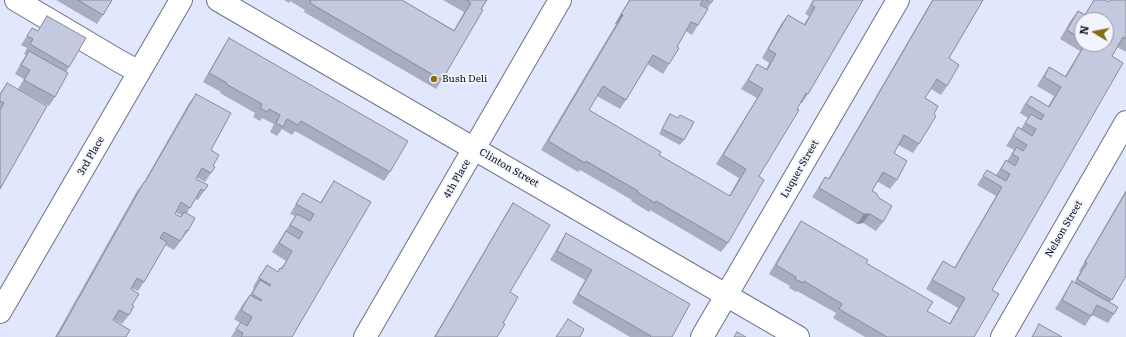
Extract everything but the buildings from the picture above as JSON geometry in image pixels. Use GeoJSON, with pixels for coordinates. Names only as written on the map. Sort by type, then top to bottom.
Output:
{"type":"FeatureCollection","features":[{"type":"Feature","properties":{"kind":"street"},"geometry":{"type":"LineString","coordinates":[[16,0],[139,72]]}},
{"type":"Feature","properties":{"kind":"street","name":"3rd Place"},"geometry":{"type":"LineString","coordinates":[[0,312],[181,0]]}},
{"type":"Feature","properties":{"kind":"street","name":"Clinton Street"},"geometry":{"type":"LineString","coordinates":[[218,0],[798,337]]}},
{"type":"Feature","properties":{"kind":"street","name":"4th Place"},"geometry":{"type":"LineString","coordinates":[[365,337],[560,0]]}},
{"type":"Feature","properties":{"kind":"street","name":"Luquer Street"},"geometry":{"type":"LineString","coordinates":[[702,337],[898,0]]}},
{"type":"Feature","properties":{"kind":"street","name":"Nelson Street"},"geometry":{"type":"LineString","coordinates":[[1002,337],[1126,122]]}},
{"type":"Feature","properties":{"kind":"place","name":"Bush Deli"},"geometry":{"type":"Point","coordinates":[434,79]}}]}
